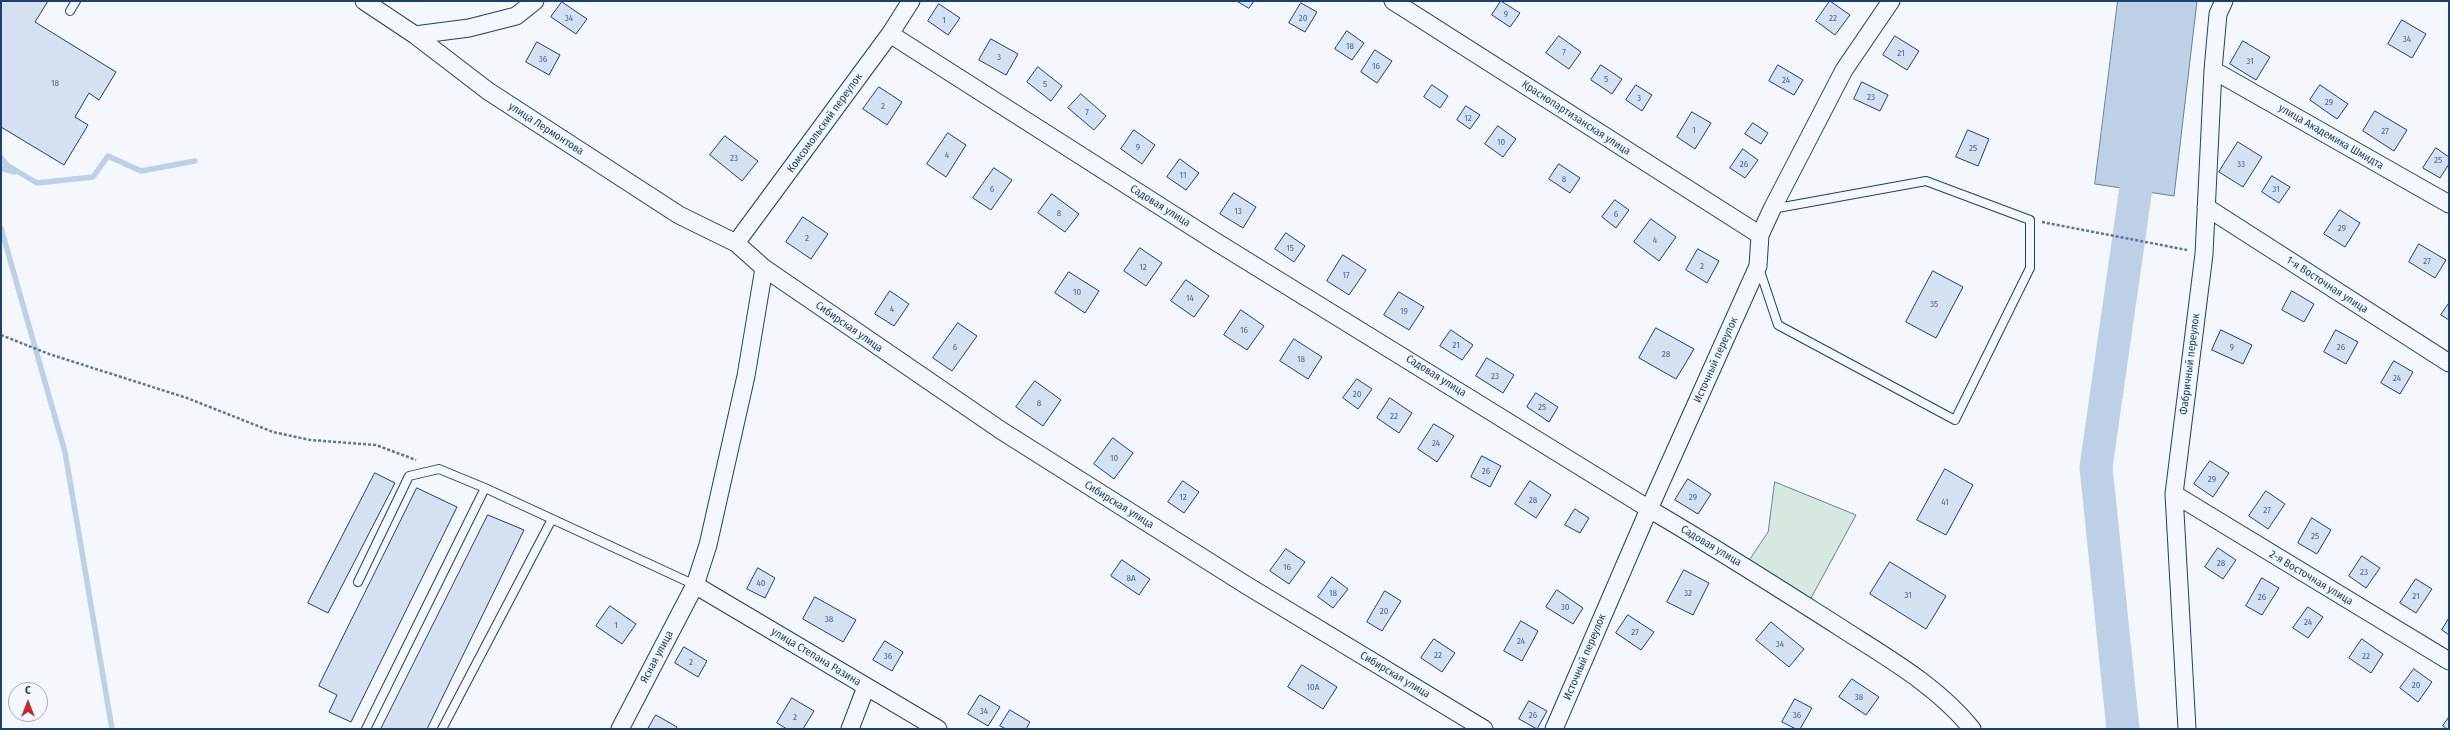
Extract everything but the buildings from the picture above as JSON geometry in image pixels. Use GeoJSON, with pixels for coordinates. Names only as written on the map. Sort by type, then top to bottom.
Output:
{"type":"FeatureCollection","features":[{"type":"Feature","properties":{"kind":"street","name":"улица Лермонтова"},"geometry":{"type":"LineString","coordinates":[[364,1],[415,35],[488,91],[679,215],[736,244],[764,268]]}},
{"type":"Feature","properties":{"kind":"street"},"geometry":{"type":"LineString","coordinates":[[415,35],[469,28],[516,16],[535,1]]}},
{"type":"Feature","properties":{"kind":"street","name":"Комсомольский переулок"},"geometry":{"type":"LineString","coordinates":[[736,244],[890,34],[911,1]]}},
{"type":"Feature","properties":{"kind":"street","name":"Краснопартизанская улица"},"geometry":{"type":"LineString","coordinates":[[1393,1],[1760,235]]}},
{"type":"Feature","properties":{"kind":"street","name":"Источный переулок"},"geometry":{"type":"LineString","coordinates":[[1554,729],[1649,509],[1758,266],[1760,235],[1844,70],[1891,1]]}},
{"type":"Feature","properties":{"kind":"street","name":"Фабричный переулок"},"geometry":{"type":"LineString","coordinates":[[2187,729],[2174,494],[2204,254],[2218,14],[2224,1]]}},
{"type":"Feature","properties":{"kind":"street","name":"Садовая улица"},"geometry":{"type":"LineString","coordinates":[[890,34],[1213,240],[1649,509],[1714,547],[1897,665],[1958,710],[1972,729]]}},
{"type":"Feature","properties":{"kind":"street","name":"улица Академика Шмидта"},"geometry":{"type":"LineString","coordinates":[[2214,70],[2449,204]]}},
{"type":"Feature","properties":{"kind":"street","name":"1-я Восточная улица"},"geometry":{"type":"LineString","coordinates":[[2206,207],[2449,363]]}},
{"type":"Feature","properties":{"kind":"street","name":"Ясная улица"},"geometry":{"type":"LineString","coordinates":[[620,729],[695,585],[708,545],[746,376],[764,268]]}},
{"type":"Feature","properties":{"kind":"street","name":"Сибирская улица"},"geometry":{"type":"LineString","coordinates":[[764,268],[1002,431],[1252,589],[1484,729]]}},
{"type":"Feature","properties":{"kind":"street","name":"2-я Восточная улица"},"geometry":{"type":"LineString","coordinates":[[2174,494],[2449,661]]}},
{"type":"Feature","properties":{"kind":"street","name":"улица Степана Разина"},"geometry":{"type":"LineString","coordinates":[[695,585],[938,729]]}},
{"type":"Feature","properties":{"kind":"street"},"geometry":{"type":"LineString","coordinates":[[850,729],[866,687]]}},
{"type":"Feature","properties":{"kind":"lane"},"geometry":{"type":"LineString","coordinates":[[70,11],[76,1]]}},
{"type":"Feature","properties":{"kind":"lane"},"geometry":{"type":"LineString","coordinates":[[1758,266],[1778,325],[1955,420],[2030,268],[2030,220],[1926,181],[1772,210]]}},
{"type":"Feature","properties":{"kind":"lane"},"geometry":{"type":"LineString","coordinates":[[358,582],[409,476],[439,470],[485,488],[695,585]]}},
{"type":"Feature","properties":{"kind":"lane"},"geometry":{"type":"LineString","coordinates":[[366,729],[485,488]]}},
{"type":"Feature","properties":{"kind":"lane"},"geometry":{"type":"LineString","coordinates":[[442,729],[552,519]]}},
{"type":"Feature","properties":{"kind":"path"},"geometry":{"type":"LineString","coordinates":[[2030,220],[2188,250]]}},
{"type":"Feature","properties":{"kind":"path"},"geometry":{"type":"LineString","coordinates":[[1,335],[49,354],[187,398],[273,432],[310,440],[376,445],[439,470]]}},
{"type":"Feature","properties":{"kind":"shaded area"},"geometry":{"type":"Polygon","coordinates":[[[1775,482],[1856,515],[1810,600],[1748,562],[1768,532],[1775,482]]]}},
{"type":"Feature","properties":{"kind":"water"},"geometry":{"type":"Polygon","coordinates":[[[2118,1],[2197,1],[2174,196],[2095,184],[2118,1]]]}},
{"type":"Feature","properties":{"kind":"waterway"},"geometry":{"type":"LineString","coordinates":[[2123,729],[2096,467],[2142,146]]}},
{"type":"Feature","properties":{"kind":"waterway"},"geometry":{"type":"LineString","coordinates":[[1,158],[7,165],[37,183],[93,177],[108,156],[141,171],[195,161]]}},
{"type":"Feature","properties":{"kind":"waterway"},"geometry":{"type":"LineString","coordinates":[[1,168],[14,172]]}},
{"type":"Feature","properties":{"kind":"waterway"},"geometry":{"type":"LineString","coordinates":[[1,228],[65,452],[112,729]]}}]}
